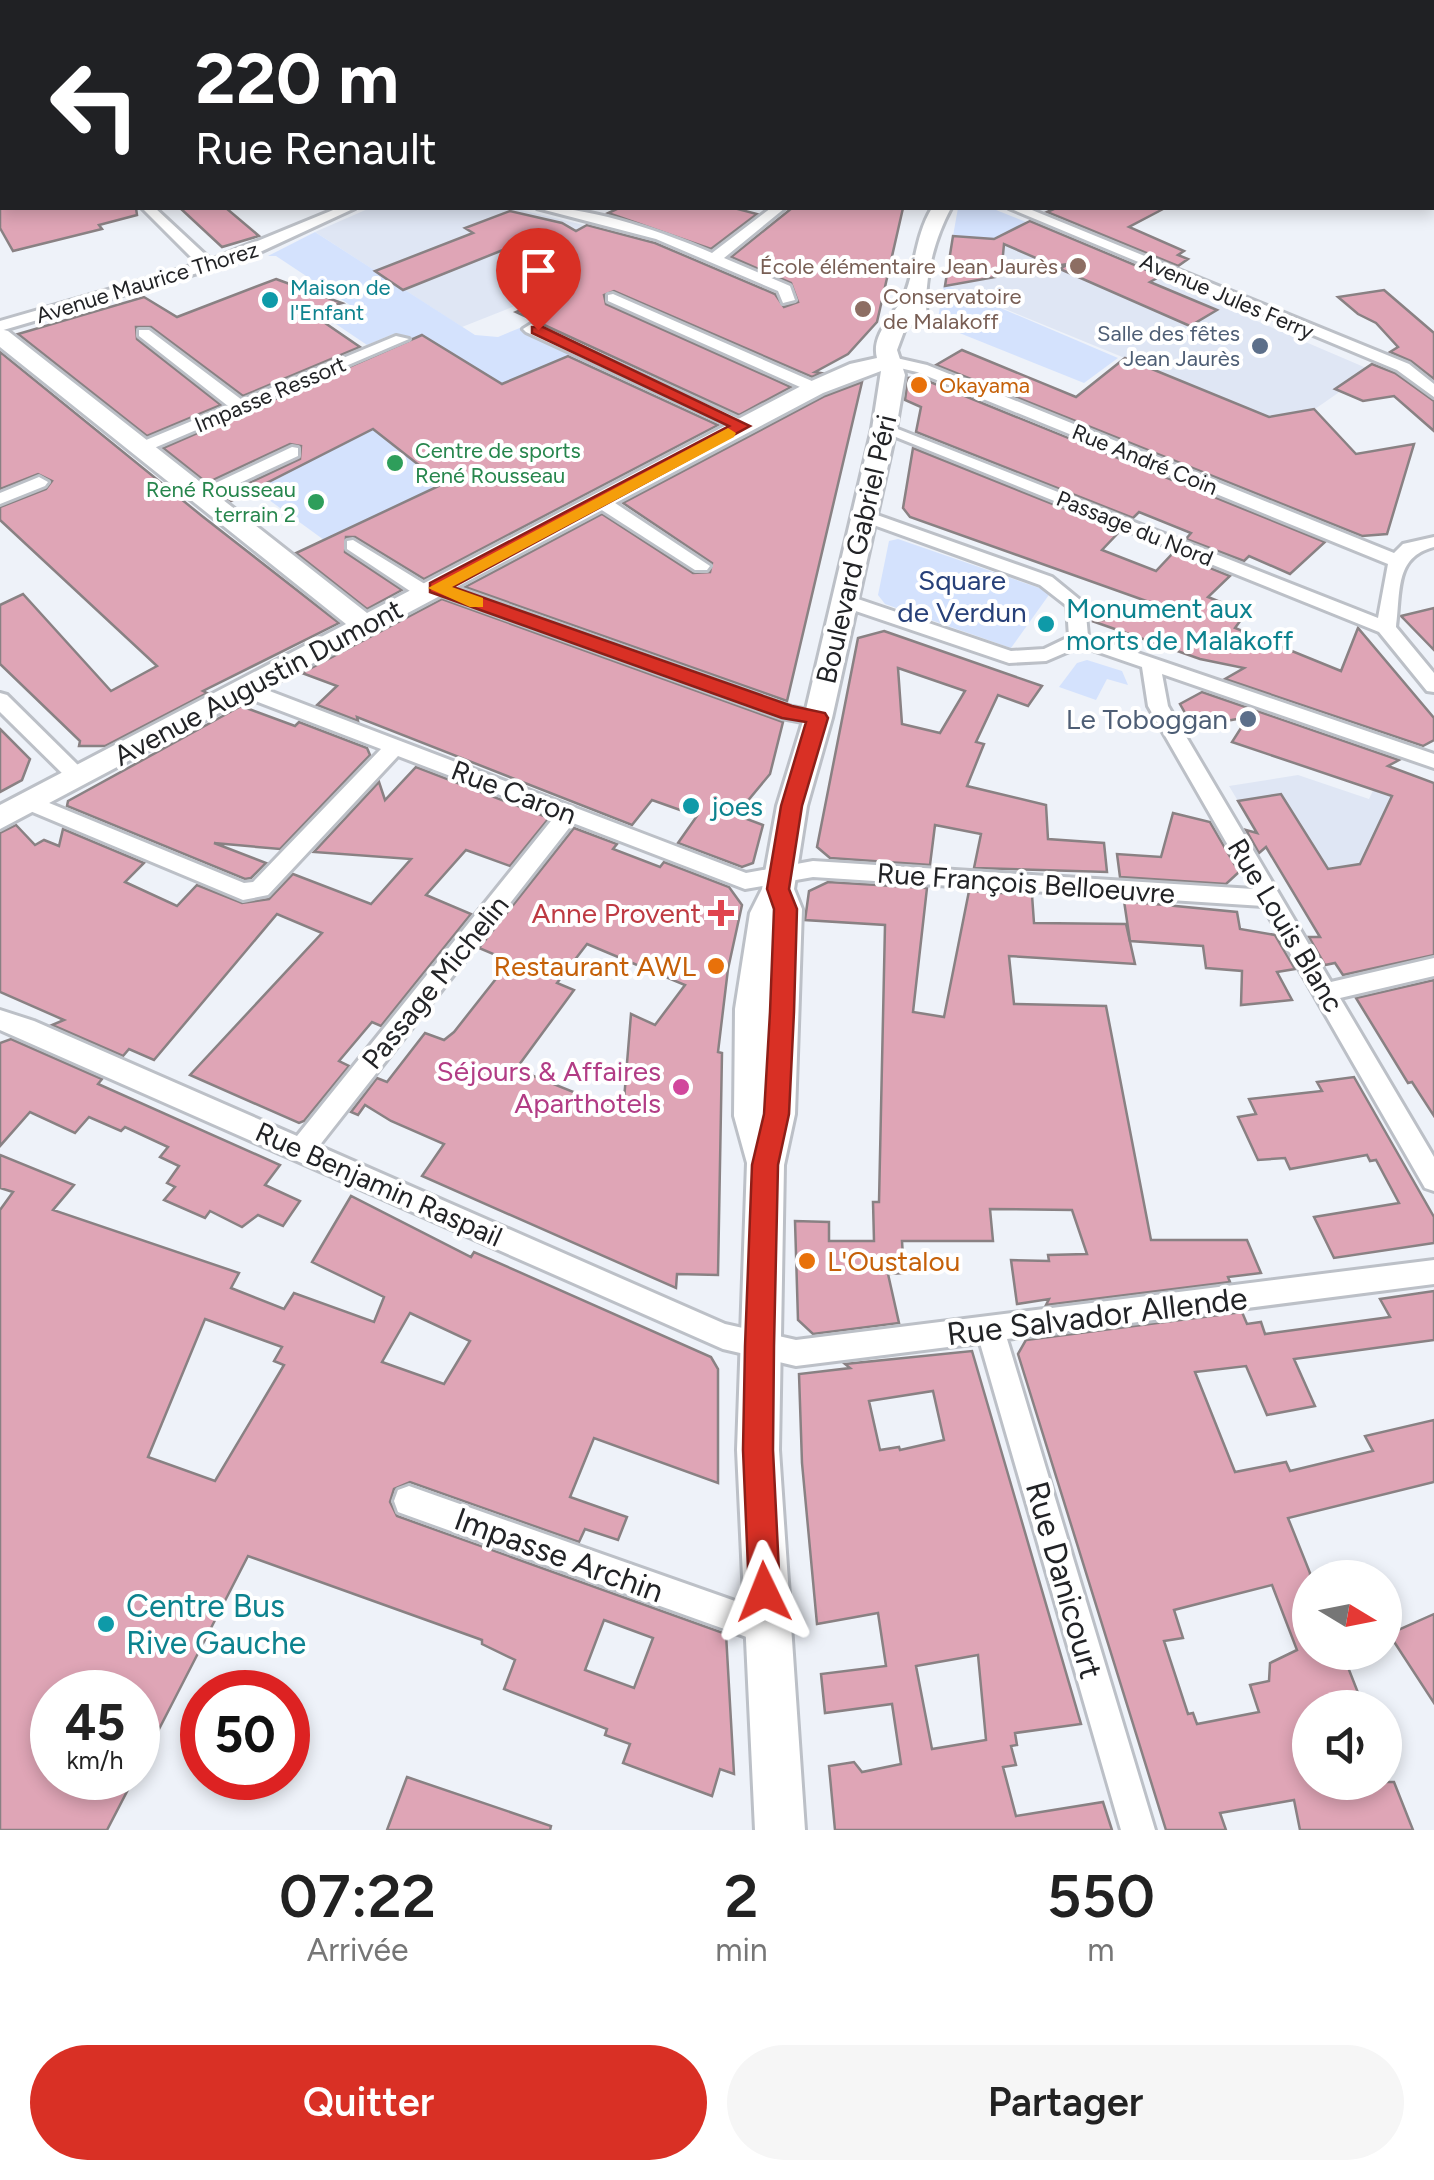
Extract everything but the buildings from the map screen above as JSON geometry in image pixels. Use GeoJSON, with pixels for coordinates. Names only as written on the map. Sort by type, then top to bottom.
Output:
{"type":"FeatureCollection","features":[{"type":"Feature","properties":{"kind":"main road"},"geometry":{"type":"LineString","coordinates":[[922,210],[928,230]]}},
{"type":"Feature","properties":{"kind":"main road"},"geometry":{"type":"LineString","coordinates":[[892,373],[909,354],[916,321],[914,299],[928,230],[940,210]]}},
{"type":"Feature","properties":{"kind":"main road"},"geometry":{"type":"LineString","coordinates":[[0,336],[365,625]]}},
{"type":"Feature","properties":{"kind":"main road","name":"Avenue Augustin Dumont"},"geometry":{"type":"LineString","coordinates":[[0,818],[815,388],[858,369],[892,373]]}},
{"type":"Feature","properties":{"kind":"main road","name":"Boulevard Gabriel Péri"},"geometry":{"type":"LineString","coordinates":[[780,1830],[758,1450],[765,1165],[776,1114],[786,909],[779,881],[792,806],[818,718],[845,602],[892,373]]}},
{"type":"Feature","properties":{"kind":"street"},"geometry":{"type":"LineString","coordinates":[[150,210],[209,266]]}},
{"type":"Feature","properties":{"kind":"street","name":"Avenue Maurice Thorez"},"geometry":{"type":"LineString","coordinates":[[0,326],[240,256],[344,210]]}},
{"type":"Feature","properties":{"kind":"street"},"geometry":{"type":"LineString","coordinates":[[552,210],[661,236],[785,289],[788,300]]}},
{"type":"Feature","properties":{"kind":"street"},"geometry":{"type":"LineString","coordinates":[[712,258],[776,210]]}},
{"type":"Feature","properties":{"kind":"street","name":"Avenue Jules Ferry"},"geometry":{"type":"LineString","coordinates":[[1021,210],[1402,367],[1434,392]]}},
{"type":"Feature","properties":{"kind":"street"},"geometry":{"type":"LineString","coordinates":[[612,298],[815,388]]}},
{"type":"Feature","properties":{"kind":"street"},"geometry":{"type":"LineString","coordinates":[[531,329],[742,426]]}},
{"type":"Feature","properties":{"kind":"street"},"geometry":{"type":"LineString","coordinates":[[144,333],[240,406]]}},
{"type":"Feature","properties":{"kind":"street","name":"Impasse Ressort"},"geometry":{"type":"LineString","coordinates":[[140,449],[401,339]]}},
{"type":"Feature","properties":{"kind":"street","name":"Rue André Coin"},"geometry":{"type":"LineString","coordinates":[[892,373],[921,368],[1398,560]]}},
{"type":"Feature","properties":{"kind":"street","name":"Passage du Nord"},"geometry":{"type":"LineString","coordinates":[[881,438],[1386,628]]}},
{"type":"Feature","properties":{"kind":"street"},"geometry":{"type":"LineString","coordinates":[[199,495],[292,452]]}},
{"type":"Feature","properties":{"kind":"street"},"geometry":{"type":"LineString","coordinates":[[0,499],[39,482]]}},
{"type":"Feature","properties":{"kind":"street"},"geometry":{"type":"LineString","coordinates":[[600,501],[701,566]]}},
{"type":"Feature","properties":{"kind":"street"},"geometry":{"type":"LineString","coordinates":[[863,516],[1046,581],[1076,604],[1079,638]]}},
{"type":"Feature","properties":{"kind":"street"},"geometry":{"type":"LineString","coordinates":[[1434,542],[1409,548],[1398,560],[1386,628],[1434,686]]}},
{"type":"Feature","properties":{"kind":"street"},"geometry":{"type":"LineString","coordinates":[[354,545],[432,590],[789,713],[818,718]]}},
{"type":"Feature","properties":{"kind":"street"},"geometry":{"type":"LineString","coordinates":[[845,602],[1010,657],[1033,659],[1053,654],[1079,638]]}},
{"type":"Feature","properties":{"kind":"street"},"geometry":{"type":"LineString","coordinates":[[1079,638],[1434,760]]}},
{"type":"Feature","properties":{"kind":"street","name":"Rue Louis Blanc"},"geometry":{"type":"LineString","coordinates":[[1151,664],[1158,706],[1434,1180]]}},
{"type":"Feature","properties":{"kind":"street","name":"Rue Caron"},"geometry":{"type":"LineString","coordinates":[[250,687],[745,881],[779,881]]}},
{"type":"Feature","properties":{"kind":"street"},"geometry":{"type":"LineString","coordinates":[[0,700],[78,777]]}},
{"type":"Feature","properties":{"kind":"street"},"geometry":{"type":"LineString","coordinates":[[30,803],[243,892],[260,890],[395,747]]}},
{"type":"Feature","properties":{"kind":"street","name":"Passage Michelin"},"geometry":{"type":"LineString","coordinates":[[300,1150],[569,814]]}},
{"type":"Feature","properties":{"kind":"street","name":"Rue François Belloeuvre"},"geometry":{"type":"LineString","coordinates":[[779,881],[813,869],[1271,898]]}},
{"type":"Feature","properties":{"kind":"street"},"geometry":{"type":"LineString","coordinates":[[1326,992],[1434,967]]}},
{"type":"Feature","properties":{"kind":"street","name":"Rue Benjamin Raspail"},"geometry":{"type":"LineString","coordinates":[[0,1021],[26,1028],[723,1336],[760,1346]]}},
{"type":"Feature","properties":{"kind":"street","name":"Rue Salvador Allende"},"geometry":{"type":"LineString","coordinates":[[760,1346],[796,1353],[1434,1272]]}},
{"type":"Feature","properties":{"kind":"street","name":"Rue Danicourt"},"geometry":{"type":"LineString","coordinates":[[990,1330],[1138,1830]]}},
{"type":"Feature","properties":{"kind":"street","name":"Impasse Archin"},"geometry":{"type":"LineString","coordinates":[[409,1501],[766,1628]]}},
{"type":"Feature","properties":{"kind":"shaded area"},"geometry":{"type":"Polygon","coordinates":[[[365,210],[521,210],[654,242],[586,278],[462,327],[315,232],[365,210]]]}},
{"type":"Feature","properties":{"kind":"shaded area"},"geometry":{"type":"Polygon","coordinates":[[[1026,222],[1371,370],[1315,409],[1269,417],[944,284],[953,236],[994,239],[1026,222]]]}},
{"type":"Feature","properties":{"kind":"shaded area"},"geometry":{"type":"Polygon","coordinates":[[[1385,765],[1434,783],[1434,877],[1301,906],[1229,786],[1298,775],[1369,799],[1385,765]]]}},
{"type":"Feature","properties":{"kind":"green space"},"geometry":{"type":"Polygon","coordinates":[[[958,210],[996,210],[1026,222],[994,239],[953,236],[958,210]]]}},
{"type":"Feature","properties":{"kind":"green space","name":"Centre de sports René Rousseau"},"geometry":{"type":"Polygon","coordinates":[[[315,232],[475,335],[498,337],[527,325],[542,338],[646,388],[324,540],[254,489],[369,431],[476,369],[423,335],[405,342],[393,334],[367,345],[330,320],[356,309],[276,256],[268,256],[315,232]]]}},
{"type":"Feature","properties":{"kind":"green space"},"geometry":{"type":"Polygon","coordinates":[[[944,284],[1118,358],[1084,383],[937,324],[944,284]]]}},
{"type":"Feature","properties":{"kind":"green space","name":"Square de Verdun"},"geometry":{"type":"Polygon","coordinates":[[[898,539],[1051,592],[1011,648],[885,604],[878,595],[889,541],[898,539]]]}},
{"type":"Feature","properties":{"kind":"green space"},"geometry":{"type":"Polygon","coordinates":[[[1087,660],[1122,671],[1128,685],[1107,679],[1096,700],[1059,687],[1077,663],[1087,660]]]}},
{"type":"Feature","properties":{"kind":"slow traffic"},"geometry":{"type":"LineString","coordinates":[[476,602],[437,588],[728,433]]}},
{"type":"Feature","properties":{"kind":"place","name":"École élémentaire Jean Jaurès"},"geometry":{"type":"Point","coordinates":[1078,266]}},
{"type":"Feature","properties":{"kind":"place","name":"Maison de l'Enfant"},"geometry":{"type":"Point","coordinates":[270,300]}},
{"type":"Feature","properties":{"kind":"place","name":"Conservatoire de Malakoff"},"geometry":{"type":"Point","coordinates":[863,309]}},
{"type":"Feature","properties":{"kind":"place","name":"Salle des fêtes Jean Jaurès"},"geometry":{"type":"Point","coordinates":[1260,346]}},
{"type":"Feature","properties":{"kind":"place","name":"Okayama"},"geometry":{"type":"Point","coordinates":[919,385]}},
{"type":"Feature","properties":{"kind":"place","name":"Centre de sports René Rousseau"},"geometry":{"type":"Point","coordinates":[395,463]}},
{"type":"Feature","properties":{"kind":"place","name":"René Rousseau terrain 2"},"geometry":{"type":"Point","coordinates":[316,502]}},
{"type":"Feature","properties":{"kind":"place","name":"Monument aux morts de Malakoff"},"geometry":{"type":"Point","coordinates":[1046,624]}},
{"type":"Feature","properties":{"kind":"place","name":"Le Toboggan"},"geometry":{"type":"Point","coordinates":[1248,719]}},
{"type":"Feature","properties":{"kind":"place","name":"joes"},"geometry":{"type":"Point","coordinates":[691,806]}},
{"type":"Feature","properties":{"kind":"place","name":"Anne Provent"},"geometry":{"type":"Point","coordinates":[721,913]}},
{"type":"Feature","properties":{"kind":"place","name":"Restaurant AWL"},"geometry":{"type":"Point","coordinates":[716,966]}},
{"type":"Feature","properties":{"kind":"place","name":"Séjours & Affaires Aparthotels"},"geometry":{"type":"Point","coordinates":[681,1087]}},
{"type":"Feature","properties":{"kind":"place","name":"L'Oustalou"},"geometry":{"type":"Point","coordinates":[807,1261]}},
{"type":"Feature","properties":{"kind":"place","name":"Centre Bus Rive Gauche"},"geometry":{"type":"Point","coordinates":[106,1624]}},
{"type":"Feature","properties":{"kind":"route"},"geometry":{"type":"LineString","coordinates":[[538,330],[742,426],[437,588],[789,713],[818,718],[792,806],[778,889],[786,909],[782,1012],[776,1114],[765,1165],[760,1346],[758,1450],[764,1592]]}}]}
